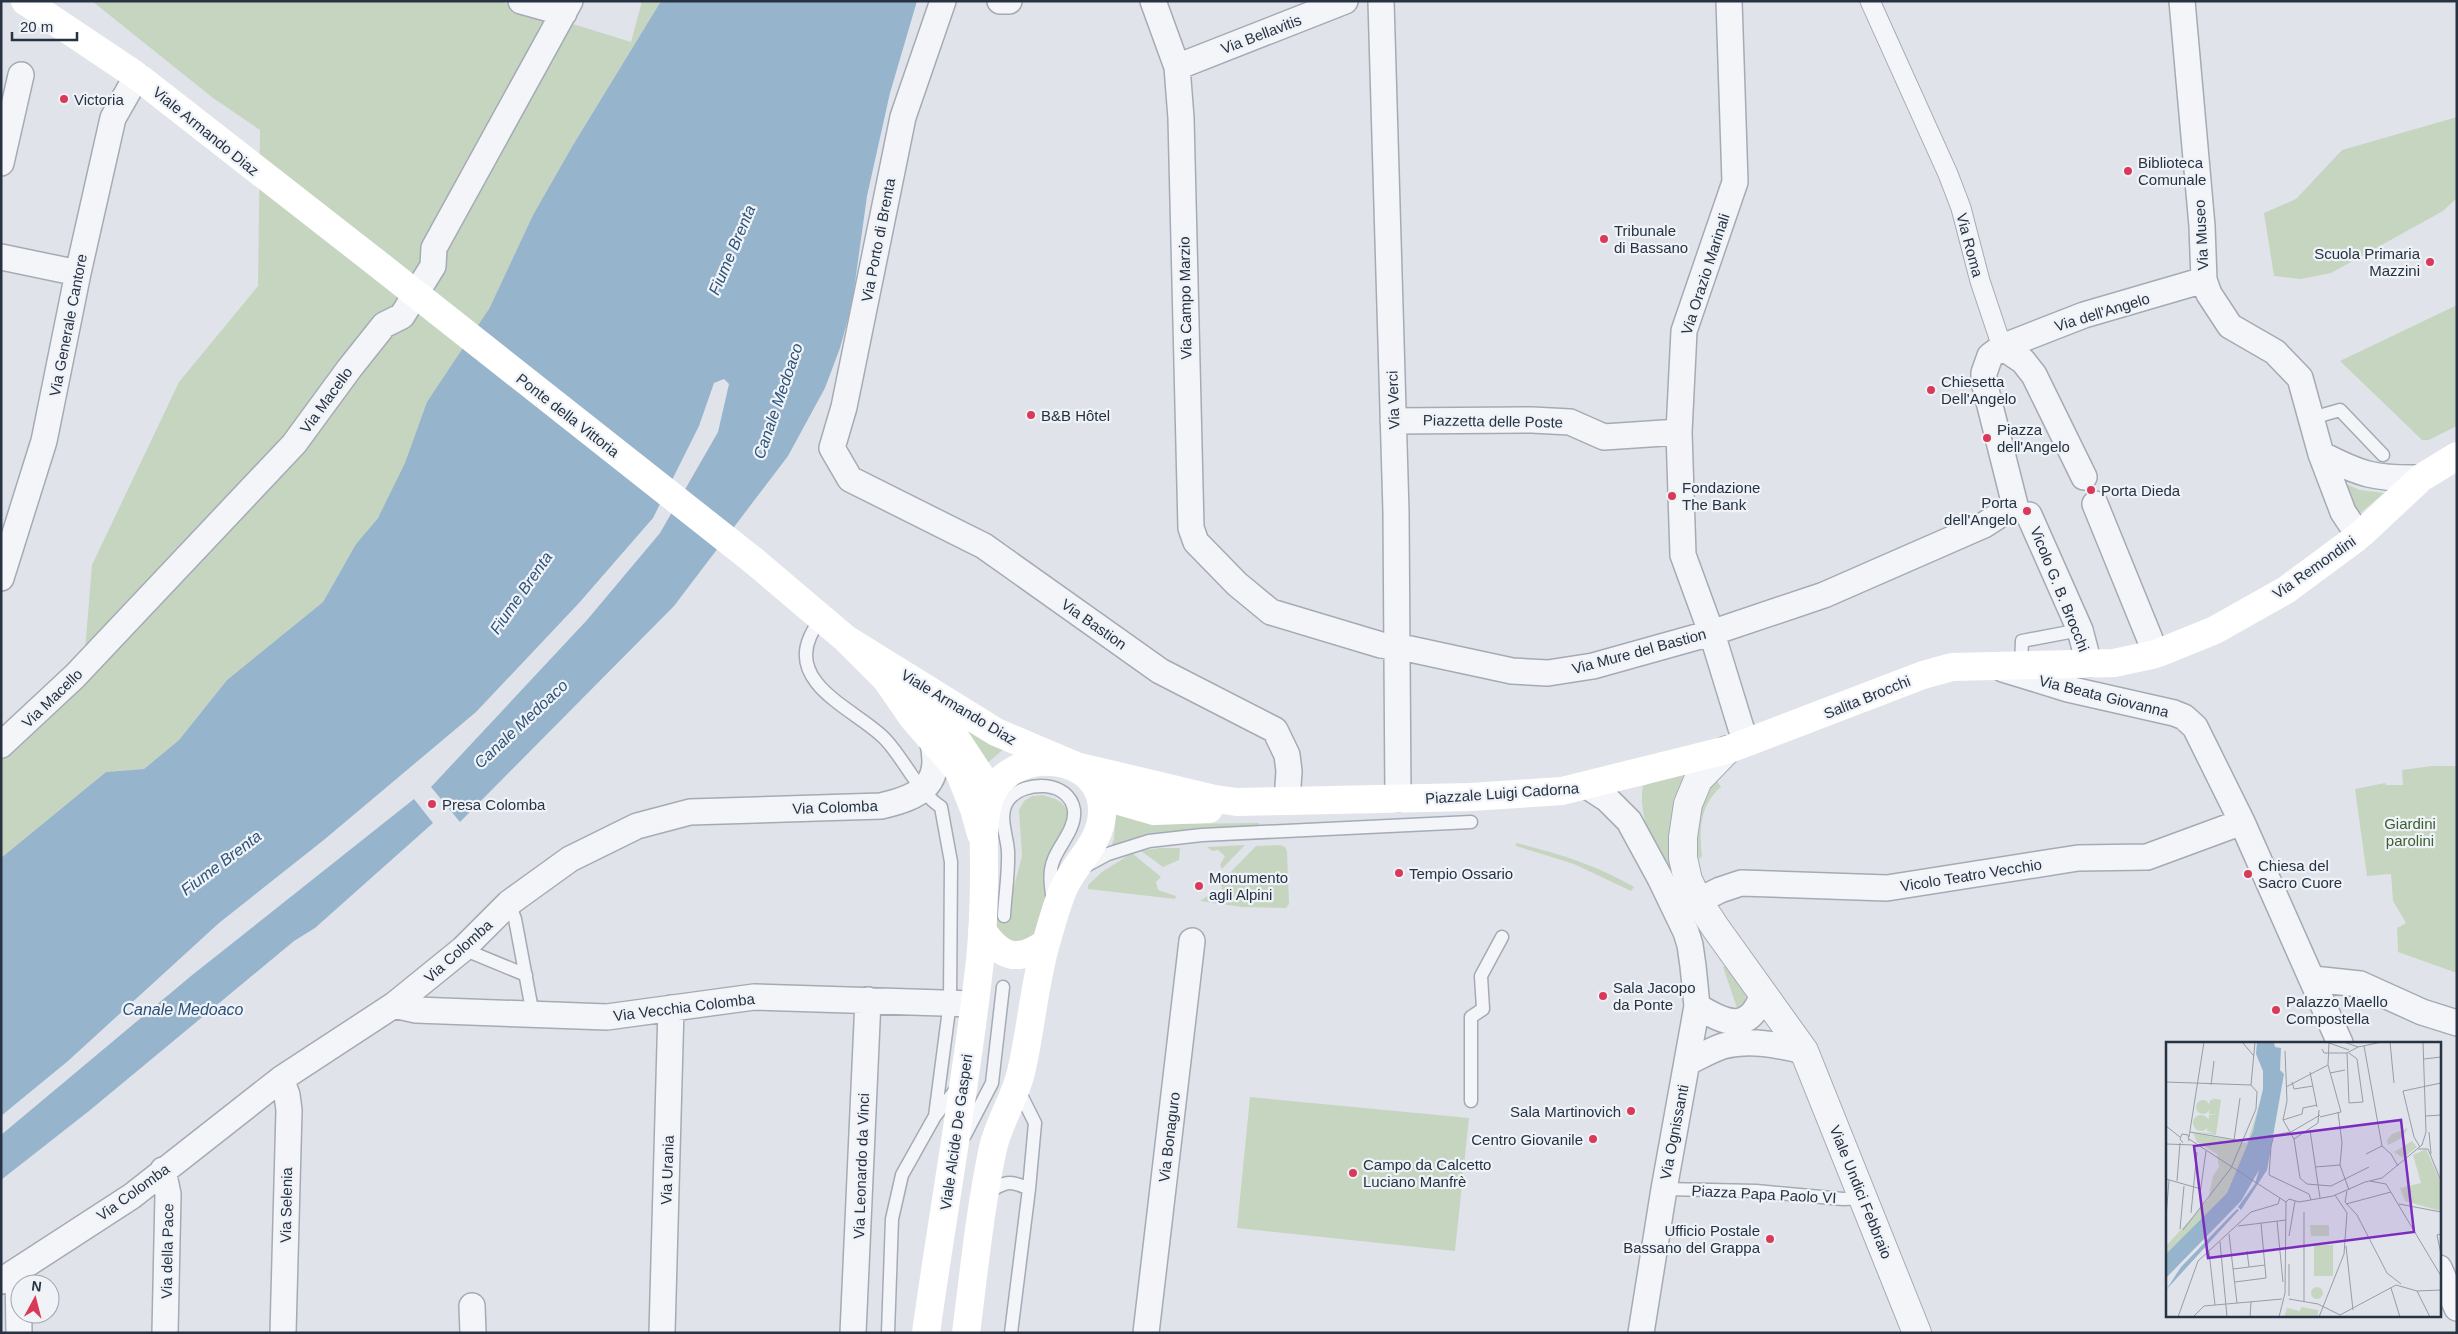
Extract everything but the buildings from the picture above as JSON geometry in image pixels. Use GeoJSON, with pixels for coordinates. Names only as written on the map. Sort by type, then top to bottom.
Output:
{"type":"FeatureCollection","features":[{"type":"Feature","properties":{"kind":"main road","name":"Viale Armando Diaz"},"geometry":{"type":"LineString","coordinates":[[25,1],[137,76],[382,268]]}},
{"type":"Feature","properties":{"kind":"main road","name":"Ponte della Vittoria"},"geometry":{"type":"LineString","coordinates":[[382,268],[754,561]]}},
{"type":"Feature","properties":{"kind":"main road","name":"Via Remondini"},"geometry":{"type":"LineString","coordinates":[[2156,654],[2215,630],[2286,590],[2359,536],[2421,478],[2457,456]]}},
{"type":"Feature","properties":{"kind":"main road","name":"Viale Armando Diaz"},"geometry":{"type":"LineString","coordinates":[[754,561],[846,639],[886,679],[959,772],[974,809],[983,843]]}},
{"type":"Feature","properties":{"kind":"main road","name":"Viale Armando Diaz"},"geometry":{"type":"LineString","coordinates":[[846,639],[996,732],[1076,766]]}},
{"type":"Feature","properties":{"kind":"main road","name":"Salita Brocchi"},"geometry":{"type":"LineString","coordinates":[[1586,786],[1737,745],[1780,731],[1923,675],[1952,667],[1992,665],[2021,667],[2114,663],[2156,654]]}},
{"type":"Feature","properties":{"kind":"main road","name":"Viale Armando Diaz"},"geometry":{"type":"LineString","coordinates":[[886,679],[920,702],[949,728],[974,763],[992,795]]}},
{"type":"Feature","properties":{"kind":"main road","name":"Piazzale Luigi Cadorna"},"geometry":{"type":"LineString","coordinates":[[993,923],[983,843],[992,795],[1010,771],[1037,762],[1076,766],[1170,790],[1237,802],[1525,794],[1586,786]]}},
{"type":"Feature","properties":{"kind":"main road"},"geometry":{"type":"LineString","coordinates":[[966,1333],[984,1195],[994,1143],[1017,1088],[1046,943],[1063,890],[1073,872],[1095,842],[1100,827],[1102,796],[1094,784],[1076,766]]}},
{"type":"Feature","properties":{"kind":"main road","name":"Piazzale Luigi Cadorna"},"geometry":{"type":"LineString","coordinates":[[1102,796],[1154,811],[1207,809],[1237,802]]}},
{"type":"Feature","properties":{"kind":"main road"},"geometry":{"type":"LineString","coordinates":[[993,923],[1000,951],[1014,956],[1030,954],[1046,943]]}},
{"type":"Feature","properties":{"kind":"main road","name":"Viale Alcide De Gasperi"},"geometry":{"type":"LineString","coordinates":[[926,1333],[965,1080],[962,1003],[993,923]]}},
{"type":"Feature","properties":{"kind":"street"},"geometry":{"type":"LineString","coordinates":[[521,1],[567,7]]}},
{"type":"Feature","properties":{"kind":"street","name":"Via Porto di Brenta"},"geometry":{"type":"LineString","coordinates":[[850,479],[832,448],[844,407],[903,117],[943,1]]}},
{"type":"Feature","properties":{"kind":"street"},"geometry":{"type":"LineString","coordinates":[[1000,1],[1009,1]]}},
{"type":"Feature","properties":{"kind":"street","name":"Via Campo Marzio"},"geometry":{"type":"LineString","coordinates":[[1153,1],[1177,67],[1181,118],[1191,528]]}},
{"type":"Feature","properties":{"kind":"street","name":"Via Bellavitis"},"geometry":{"type":"LineString","coordinates":[[1177,67],[1345,1]]}},
{"type":"Feature","properties":{"kind":"street","name":"Via Verci"},"geometry":{"type":"LineString","coordinates":[[1381,1],[1394,421],[1398,799]]}},
{"type":"Feature","properties":{"kind":"street","name":"Via Orazio Marinali"},"geometry":{"type":"LineString","coordinates":[[1729,1],[1735,182],[1684,331],[1679,432],[1683,555],[1711,632],[1741,728],[1737,745]]}},
{"type":"Feature","properties":{"kind":"street","name":"Via Roma"},"geometry":{"type":"LineString","coordinates":[[1870,1],[1948,174],[1961,208],[1980,281],[2002,347]]}},
{"type":"Feature","properties":{"kind":"street","name":"Via Museo"},"geometry":{"type":"LineString","coordinates":[[2182,1],[2201,217],[2204,280],[2209,294],[2230,326],[2275,352],[2300,378],[2320,454],[2343,512],[2359,536]]}},
{"type":"Feature","properties":{"kind":"street","name":"Via Macello"},"geometry":{"type":"LineString","coordinates":[[1,745],[75,676],[294,444],[349,368],[384,325],[402,316],[433,266],[434,248],[567,7]]}},
{"type":"Feature","properties":{"kind":"street"},"geometry":{"type":"LineString","coordinates":[[1,163],[21,74]]}},
{"type":"Feature","properties":{"kind":"street","name":"Via Generale Cantore"},"geometry":{"type":"LineString","coordinates":[[1,578],[12,509],[44,441],[78,273],[113,118],[137,76]]}},
{"type":"Feature","properties":{"kind":"street"},"geometry":{"type":"LineString","coordinates":[[1,257],[78,273]]}},
{"type":"Feature","properties":{"kind":"street","name":"Via dell'Angelo"},"geometry":{"type":"LineString","coordinates":[[2002,347],[2084,315],[2204,280]]}},
{"type":"Feature","properties":{"kind":"street"},"geometry":{"type":"LineString","coordinates":[[2002,347],[2023,361],[2034,375],[2084,477]]}},
{"type":"Feature","properties":{"kind":"street","name":"Vicolo G. B. Brocchi"},"geometry":{"type":"LineString","coordinates":[[2002,347],[1990,356],[1984,373],[1984,382],[2020,505],[2080,630],[2089,664]]}},
{"type":"Feature","properties":{"kind":"street","name":"Piazzetta delle Poste"},"geometry":{"type":"LineString","coordinates":[[1394,421],[1532,420],[1570,422],[1604,437],[1679,432]]}},
{"type":"Feature","properties":{"kind":"street"},"geometry":{"type":"LineString","coordinates":[[2320,454],[2354,472],[2392,479],[2421,478]]}},
{"type":"Feature","properties":{"kind":"street","name":"Via Bastion"},"geometry":{"type":"LineString","coordinates":[[850,479],[984,546],[1160,671],[1274,730],[1286,755],[1289,771],[1288,801]]}},
{"type":"Feature","properties":{"kind":"street"},"geometry":{"type":"LineString","coordinates":[[2094,504],[2156,654]]}},
{"type":"Feature","properties":{"kind":"street","name":"Via Mure del Bastion"},"geometry":{"type":"LineString","coordinates":[[1191,528],[1196,542],[1237,584],[1271,612],[1381,645],[1410,649],[1512,671],[1548,673],[1593,666],[1711,632],[1824,595],[1984,524],[2020,505]]}},
{"type":"Feature","properties":{"kind":"street","name":"Via Beata Giovanna"},"geometry":{"type":"LineString","coordinates":[[1992,665],[2068,689],[2184,717],[2195,727],[2242,822],[2340,1042]]}},
{"type":"Feature","properties":{"kind":"street"},"geometry":{"type":"LineString","coordinates":[[924,790],[934,774],[936,757],[932,740]]}},
{"type":"Feature","properties":{"kind":"street","name":"Viale Undici Febbraio"},"geometry":{"type":"LineString","coordinates":[[1737,745],[1698,780],[1688,804],[1683,837],[1683,858],[1688,880],[1698,901],[1804,1051],[1865,1198],[1917,1333]]}},
{"type":"Feature","properties":{"kind":"street","name":"Piazzale Luigi Cadorna"},"geometry":{"type":"LineString","coordinates":[[1586,786],[1607,799],[1629,821],[1660,878],[1686,932]]}},
{"type":"Feature","properties":{"kind":"street","name":"Via Colomba"},"geometry":{"type":"LineString","coordinates":[[9,1276],[132,1196],[281,1079],[394,1005],[463,949],[509,903],[570,859],[637,826],[690,812],[881,806],[904,801],[924,790]]}},
{"type":"Feature","properties":{"kind":"street","name":"Vicolo Teatro Vecchio"},"geometry":{"type":"LineString","coordinates":[[1698,901],[1720,890],[1741,883],[1886,888],[2078,858],[2147,857],[2242,822]]}},
{"type":"Feature","properties":{"kind":"street","name":"Via Ognissanti"},"geometry":{"type":"LineString","coordinates":[[1640,1333],[1697,1006],[1690,945],[1686,932]]}},
{"type":"Feature","properties":{"kind":"street","name":"Via Bonaguro"},"geometry":{"type":"LineString","coordinates":[[1146,1333],[1192,941]]}},
{"type":"Feature","properties":{"kind":"street"},"geometry":{"type":"LineString","coordinates":[[2313,979],[2360,984],[2422,1012],[2457,1022]]}},
{"type":"Feature","properties":{"kind":"street"},"geometry":{"type":"LineString","coordinates":[[1697,1006],[1727,1022],[1736,1023],[1749,1018],[1756,1010],[1763,993]]}},
{"type":"Feature","properties":{"kind":"street","name":"Via Vecchia Colomba"},"geometry":{"type":"LineString","coordinates":[[394,1005],[416,1010],[533,1016],[607,1017],[754,997],[962,1003]]}},
{"type":"Feature","properties":{"kind":"street","name":"Via Leonardo da Vinci"},"geometry":{"type":"LineString","coordinates":[[853,1333],[868,1000]]}},
{"type":"Feature","properties":{"kind":"street","name":"Via Urania"},"geometry":{"type":"LineString","coordinates":[[662,1333],[671,1008]]}},
{"type":"Feature","properties":{"kind":"street"},"geometry":{"type":"LineString","coordinates":[[1688,1062],[1721,1047],[1740,1043],[1768,1044],[1804,1051]]}},
{"type":"Feature","properties":{"kind":"street","name":"Via Selenia"},"geometry":{"type":"LineString","coordinates":[[281,1079],[287,1095],[289,1110],[283,1333]]}},
{"type":"Feature","properties":{"kind":"street","name":"Via della Pace"},"geometry":{"type":"LineString","coordinates":[[163,1170],[168,1194],[165,1333]]}},
{"type":"Feature","properties":{"kind":"street"},"geometry":{"type":"LineString","coordinates":[[2440,1270],[2457,1308]]}},
{"type":"Feature","properties":{"kind":"street"},"geometry":{"type":"LineString","coordinates":[[9,1276],[19,1333]]}},
{"type":"Feature","properties":{"kind":"street"},"geometry":{"type":"LineString","coordinates":[[472,1306],[472,1333]]}},
{"type":"Feature","properties":{"kind":"lane"},"geometry":{"type":"LineString","coordinates":[[2312,424],[2319,416],[2340,410],[2383,456]]}},
{"type":"Feature","properties":{"kind":"lane"},"geometry":{"type":"LineString","coordinates":[[821,617],[810,638],[807,650],[810,674],[819,687],[885,739],[924,790],[941,807],[951,862],[962,1003],[935,1116]]}},
{"type":"Feature","properties":{"kind":"lane"},"geometry":{"type":"LineString","coordinates":[[2021,667],[2022,640],[2080,630]]}},
{"type":"Feature","properties":{"kind":"lane"},"geometry":{"type":"LineString","coordinates":[[993,923],[1008,850],[1004,832],[1004,816],[1008,800],[1021,788],[1040,784],[1058,791],[1070,801],[1074,811],[1071,825],[1054,860],[1051,874],[1050,882],[1056,913]]}},
{"type":"Feature","properties":{"kind":"lane"},"geometry":{"type":"LineString","coordinates":[[1073,872],[1108,854],[1149,841],[1202,835],[1471,822]]}},
{"type":"Feature","properties":{"kind":"lane"},"geometry":{"type":"LineString","coordinates":[[509,903],[515,920],[533,1016]]}},
{"type":"Feature","properties":{"kind":"lane"},"geometry":{"type":"LineString","coordinates":[[1470,1101],[1471,1017],[1482,1009],[1481,976],[1502,937]]}},
{"type":"Feature","properties":{"kind":"lane"},"geometry":{"type":"LineString","coordinates":[[463,949],[526,975]]}},
{"type":"Feature","properties":{"kind":"lane"},"geometry":{"type":"LineString","coordinates":[[954,1156],[992,1083],[1003,987]]}},
{"type":"Feature","properties":{"kind":"lane"},"geometry":{"type":"LineString","coordinates":[[888,1333],[892,1219],[902,1175],[935,1116],[965,1080]]}},
{"type":"Feature","properties":{"kind":"lane"},"geometry":{"type":"LineString","coordinates":[[1011,1333],[1029,1190],[1035,1123],[1017,1088]]}},
{"type":"Feature","properties":{"kind":"lane"},"geometry":{"type":"LineString","coordinates":[[984,1195],[1003,1183],[1017,1183],[1029,1190]]}},
{"type":"Feature","properties":{"kind":"lane","name":"Piazza Papa Paolo VI"},"geometry":{"type":"LineString","coordinates":[[1664,1189],[1756,1191],[1865,1198]]}},
{"type":"Feature","properties":{"kind":"green space"},"geometry":{"type":"Polygon","coordinates":[[[92,1],[499,1],[631,42],[642,1],[661,1],[573,145],[533,215],[489,309],[378,518],[356,544],[323,602],[227,680],[179,740],[144,769],[106,772],[1,858],[1,726],[85,650],[92,565],[179,382],[258,286],[260,130],[213,98],[92,1]]]}},
{"type":"Feature","properties":{"kind":"green space"},"geometry":{"type":"Polygon","coordinates":[[[2457,117],[2457,198],[2443,211],[2331,273],[2301,279],[2274,276],[2264,213],[2296,199],[2342,150],[2457,117]]]}},
{"type":"Feature","properties":{"kind":"green space"},"geometry":{"type":"Polygon","coordinates":[[[2457,305],[2457,426],[2429,440],[2422,440],[2340,361],[2457,305]]]}},
{"type":"Feature","properties":{"kind":"green space"},"geometry":{"type":"Polygon","coordinates":[[[2337,480],[2360,490],[2384,493],[2356,517],[2337,480]]]}},
{"type":"Feature","properties":{"kind":"green space"},"geometry":{"type":"Polygon","coordinates":[[[954,717],[1006,747],[985,765],[954,717]]]}},
{"type":"Feature","properties":{"kind":"green space","name":"Giardini parolini"},"geometry":{"type":"Polygon","coordinates":[[[2432,766],[2457,766],[2457,973],[2398,952],[2397,928],[2406,923],[2393,901],[2391,874],[2367,876],[2355,789],[2385,783],[2386,785],[2403,785],[2402,770],[2432,766]]]}},
{"type":"Feature","properties":{"kind":"green space"},"geometry":{"type":"Polygon","coordinates":[[[1685,770],[1679,893],[1652,841],[1643,814],[1642,800],[1643,786],[1685,770]]]}},
{"type":"Feature","properties":{"kind":"green space"},"geometry":{"type":"Polygon","coordinates":[[[1717,781],[1721,787],[1714,794],[1705,810],[1701,827],[1702,856],[1700,859],[1695,852],[1703,794],[1717,781]]]}},
{"type":"Feature","properties":{"kind":"green space"},"geometry":{"type":"Polygon","coordinates":[[[1043,795],[1058,800],[1064,805],[1067,812],[1066,823],[1050,854],[1044,910],[1040,924],[1034,934],[1026,941],[1008,941],[1001,936],[996,928],[992,914],[1011,915],[1013,890],[1022,856],[1019,810],[1024,801],[1032,796],[1043,795]]]}},
{"type":"Feature","properties":{"kind":"green space"},"geometry":{"type":"Polygon","coordinates":[[[1116,813],[1158,824],[1259,823],[1259,829],[1145,835],[1110,849],[1114,839],[1116,813]]]}},
{"type":"Feature","properties":{"kind":"green space"},"geometry":{"type":"Polygon","coordinates":[[[1516,843],[1547,851],[1606,872],[1634,887],[1631,891],[1574,864],[1516,846],[1516,843]]]}},
{"type":"Feature","properties":{"kind":"green space"},"geometry":{"type":"Polygon","coordinates":[[[1245,845],[1222,869],[1220,865],[1225,856],[1218,850],[1212,851],[1207,847],[1245,845]]]}},
{"type":"Feature","properties":{"kind":"green space"},"geometry":{"type":"Polygon","coordinates":[[[1280,845],[1285,847],[1287,851],[1289,904],[1286,908],[1242,907],[1200,901],[1212,893],[1217,896],[1221,894],[1222,887],[1219,884],[1256,846],[1280,845]]]}},
{"type":"Feature","properties":{"kind":"green space"},"geometry":{"type":"Polygon","coordinates":[[[1160,848],[1180,848],[1179,860],[1163,867],[1141,851],[1160,848]]]}},
{"type":"Feature","properties":{"kind":"green space"},"geometry":{"type":"Polygon","coordinates":[[[1132,853],[1161,877],[1156,882],[1158,890],[1176,896],[1175,899],[1088,889],[1088,885],[1102,872],[1132,853]]]}},
{"type":"Feature","properties":{"kind":"green space"},"geometry":{"type":"Polygon","coordinates":[[[1727,965],[1747,989],[1744,1006],[1738,1011],[1723,967],[1727,965]]]}},
{"type":"Feature","properties":{"kind":"green space","name":"Campo da Calcetto Luciano Manfrè"},"geometry":{"type":"Polygon","coordinates":[[[1250,1097],[1469,1118],[1455,1251],[1237,1228],[1250,1097]]]}},
{"type":"Feature","properties":{"kind":"water","name":"Fiume Brenta"},"geometry":{"type":"Polygon","coordinates":[[[661,1],[917,1],[890,93],[867,196],[852,304],[840,348],[825,388],[788,456],[674,606],[460,822],[431,787],[587,620],[660,533],[718,432],[729,384],[724,379],[714,383],[699,426],[653,518],[579,603],[476,712],[325,839],[219,923],[68,1061],[1,1116],[1,858],[106,772],[144,769],[179,740],[227,680],[323,602],[356,544],[378,518],[405,463],[427,402],[489,309],[533,215],[573,145],[661,1]]]}},
{"type":"Feature","properties":{"kind":"water","name":"Canale Medoaco"},"geometry":{"type":"Polygon","coordinates":[[[414,799],[433,823],[315,928],[294,941],[89,1111],[1,1180],[1,1135],[191,976],[414,799]]]}},
{"type":"Feature","properties":{"kind":"place","name":"Victoria"},"geometry":{"type":"Point","coordinates":[64,99]}},
{"type":"Feature","properties":{"kind":"place","name":"Biblioteca Comunale"},"geometry":{"type":"Point","coordinates":[2128,171]}},
{"type":"Feature","properties":{"kind":"place","name":"Tribunale di Bassano"},"geometry":{"type":"Point","coordinates":[1604,239]}},
{"type":"Feature","properties":{"kind":"place","name":"Scuola Primaria Mazzini"},"geometry":{"type":"Point","coordinates":[2430,262]}},
{"type":"Feature","properties":{"kind":"place","name":"Chiesetta Dell'Angelo"},"geometry":{"type":"Point","coordinates":[1931,390]}},
{"type":"Feature","properties":{"kind":"place","name":"B&B Hôtel"},"geometry":{"type":"Point","coordinates":[1031,415]}},
{"type":"Feature","properties":{"kind":"place","name":"Piazza dell'Angelo"},"geometry":{"type":"Point","coordinates":[1987,438]}},
{"type":"Feature","properties":{"kind":"place","name":"Porta Dieda"},"geometry":{"type":"Point","coordinates":[2091,490]}},
{"type":"Feature","properties":{"kind":"place","name":"Fondazione The Bank"},"geometry":{"type":"Point","coordinates":[1672,496]}},
{"type":"Feature","properties":{"kind":"place","name":"Porta dell'Angelo"},"geometry":{"type":"Point","coordinates":[2027,511]}},
{"type":"Feature","properties":{"kind":"place","name":"Presa Colomba"},"geometry":{"type":"Point","coordinates":[432,804]}},
{"type":"Feature","properties":{"kind":"place","name":"Tempio Ossario"},"geometry":{"type":"Point","coordinates":[1399,873]}},
{"type":"Feature","properties":{"kind":"place","name":"Chiesa del Sacro Cuore"},"geometry":{"type":"Point","coordinates":[2248,874]}},
{"type":"Feature","properties":{"kind":"place","name":"Monumento agli Alpini"},"geometry":{"type":"Point","coordinates":[1199,886]}},
{"type":"Feature","properties":{"kind":"place","name":"Sala Jacopo da Ponte"},"geometry":{"type":"Point","coordinates":[1603,996]}},
{"type":"Feature","properties":{"kind":"place","name":"Palazzo Maello Compostella"},"geometry":{"type":"Point","coordinates":[2276,1010]}},
{"type":"Feature","properties":{"kind":"place","name":"Sala Martinovich"},"geometry":{"type":"Point","coordinates":[1631,1111]}},
{"type":"Feature","properties":{"kind":"place","name":"Centro Giovanile"},"geometry":{"type":"Point","coordinates":[1593,1139]}},
{"type":"Feature","properties":{"kind":"place","name":"Campo da Calcetto Luciano Manfrè"},"geometry":{"type":"Point","coordinates":[1353,1173]}},
{"type":"Feature","properties":{"kind":"place","name":"Ufficio Postale Bassano del Grappa"},"geometry":{"type":"Point","coordinates":[1770,1239]}}]}
